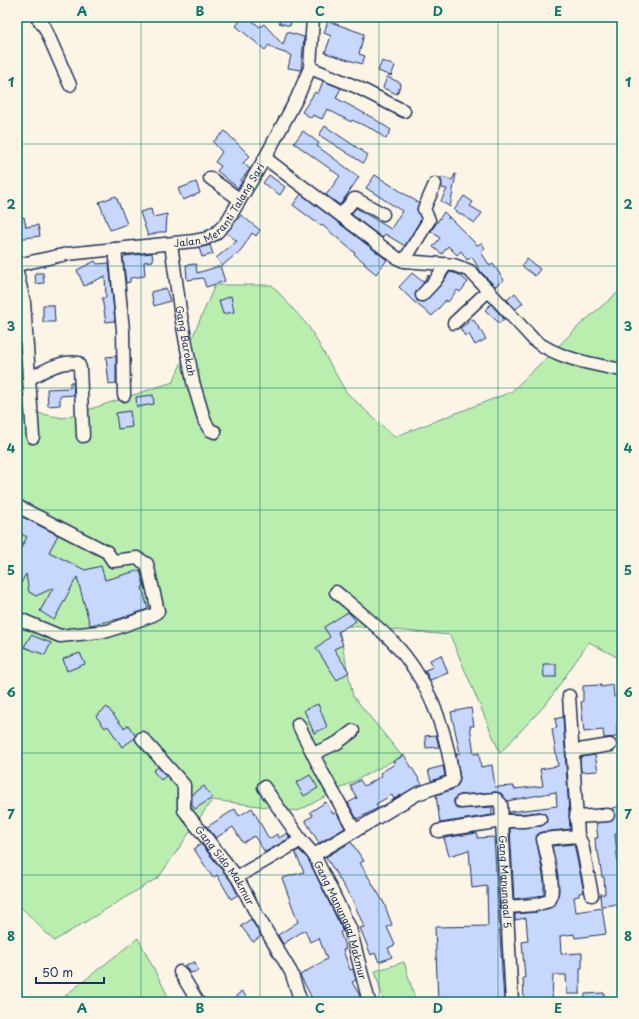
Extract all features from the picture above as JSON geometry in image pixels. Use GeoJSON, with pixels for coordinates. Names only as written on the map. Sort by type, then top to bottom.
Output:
{"type":"FeatureCollection","features":[{"type":"Feature","properties":{"kind":"street"},"geometry":{"type":"LineString","coordinates":[[37,17],[44,28],[70,85]]}},
{"type":"Feature","properties":{"kind":"street","name":"Jalan Meranti Talang Sari"},"geometry":{"type":"LineString","coordinates":[[17,265],[54,256],[205,239],[214,234],[226,223],[239,199],[265,158],[297,98],[310,68],[313,17]]}},
{"type":"Feature","properties":{"kind":"street"},"geometry":{"type":"LineString","coordinates":[[310,68],[357,87],[404,111]]}},
{"type":"Feature","properties":{"kind":"street"},"geometry":{"type":"LineString","coordinates":[[265,158],[397,258],[454,265],[470,271],[530,336],[545,348],[583,363],[622,370]]}},
{"type":"Feature","properties":{"kind":"street"},"geometry":{"type":"LineString","coordinates":[[210,178],[239,199]]}},
{"type":"Feature","properties":{"kind":"street"},"geometry":{"type":"LineString","coordinates":[[404,260],[429,220],[424,209],[435,184]]}},
{"type":"Feature","properties":{"kind":"street"},"geometry":{"type":"LineString","coordinates":[[341,215],[354,199],[382,214]]}},
{"type":"Feature","properties":{"kind":"street","name":"Gang Barokah"},"geometry":{"type":"LineString","coordinates":[[171,244],[180,310],[194,382],[205,422],[210,430],[215,432]]}},
{"type":"Feature","properties":{"kind":"street"},"geometry":{"type":"LineString","coordinates":[[115,249],[123,330],[124,395]]}},
{"type":"Feature","properties":{"kind":"street"},"geometry":{"type":"LineString","coordinates":[[422,295],[435,281],[446,264]]}},
{"type":"Feature","properties":{"kind":"street"},"geometry":{"type":"LineString","coordinates":[[17,272],[24,302],[33,437]]}},
{"type":"Feature","properties":{"kind":"street"},"geometry":{"type":"LineString","coordinates":[[454,324],[489,290]]}},
{"type":"Feature","properties":{"kind":"street"},"geometry":{"type":"LineString","coordinates":[[29,379],[50,368],[67,363],[78,363],[80,368],[83,436]]}},
{"type":"Feature","properties":{"kind":"street"},"geometry":{"type":"LineString","coordinates":[[17,506],[107,552],[113,561],[137,558],[147,564],[158,611],[153,615],[108,631],[60,636],[17,618]]}},
{"type":"Feature","properties":{"kind":"street","name":"Gang Manunggal Makmur"},"geometry":{"type":"LineString","coordinates":[[336,592],[393,642],[412,666],[433,702],[442,728],[453,777],[451,782],[417,794],[355,832],[314,854],[350,928],[369,1002]]}},
{"type":"Feature","properties":{"kind":"street"},"geometry":{"type":"LineString","coordinates":[[569,696],[574,751],[578,836],[582,844],[592,895]]}},
{"type":"Feature","properties":{"kind":"street"},"geometry":{"type":"LineString","coordinates":[[298,724],[355,832]]}},
{"type":"Feature","properties":{"kind":"street"},"geometry":{"type":"LineString","coordinates":[[313,754],[337,743],[353,731]]}},
{"type":"Feature","properties":{"kind":"street","name":"Gang Sido Makmur"},"geometry":{"type":"LineString","coordinates":[[142,738],[184,785],[184,810],[237,877],[256,915],[291,972],[301,1002]]}},
{"type":"Feature","properties":{"kind":"street"},"geometry":{"type":"LineString","coordinates":[[574,751],[610,745]]}},
{"type":"Feature","properties":{"kind":"street"},"geometry":{"type":"LineString","coordinates":[[264,787],[301,840],[314,854]]}},
{"type":"Feature","properties":{"kind":"street","name":"Gang Manunggal 5"},"geometry":{"type":"LineString","coordinates":[[461,802],[496,799],[501,804],[512,1002]]}},
{"type":"Feature","properties":{"kind":"street"},"geometry":{"type":"LineString","coordinates":[[438,830],[502,821],[524,821],[540,814],[552,887],[551,900],[546,903],[507,906]]}},
{"type":"Feature","properties":{"kind":"street"},"geometry":{"type":"LineString","coordinates":[[576,817],[608,815]]}},
{"type":"Feature","properties":{"kind":"street"},"geometry":{"type":"LineString","coordinates":[[544,839],[578,836]]}},
{"type":"Feature","properties":{"kind":"street"},"geometry":{"type":"LineString","coordinates":[[237,877],[301,840]]}},
{"type":"Feature","properties":{"kind":"street"},"geometry":{"type":"LineString","coordinates":[[180,972],[198,1002]]}},
{"type":"Feature","properties":{"kind":"green space"},"geometry":{"type":"Polygon","coordinates":[[[215,285],[272,285],[309,327],[346,392],[394,437],[511,392],[582,323],[622,289],[622,660],[589,642],[547,703],[500,753],[450,635],[338,625],[353,696],[402,756],[298,811],[212,800],[159,877],[54,941],[17,903],[17,409],[63,418],[173,382],[215,285]]]}},
{"type":"Feature","properties":{"kind":"green space"},"geometry":{"type":"Polygon","coordinates":[[[138,938],[171,1002],[65,1002],[66,995],[138,938]]]}},
{"type":"Feature","properties":{"kind":"green space"},"geometry":{"type":"Polygon","coordinates":[[[404,962],[416,1002],[384,1002],[375,971],[404,962]]]}},
{"type":"Feature","properties":{"kind":"building"},"geometry":{"type":"Polygon","coordinates":[[[243,17],[247,17],[260,27],[264,24],[283,45],[287,32],[304,37],[301,70],[288,68],[291,55],[276,50],[269,45],[265,50],[236,26],[243,17]]]}},
{"type":"Feature","properties":{"kind":"building"},"geometry":{"type":"Polygon","coordinates":[[[281,17],[292,17],[290,26],[279,23],[281,17]]]}},
{"type":"Feature","properties":{"kind":"building"},"geometry":{"type":"Polygon","coordinates":[[[328,21],[364,34],[359,54],[365,56],[362,64],[325,53],[331,36],[324,33],[328,21]]]}},
{"type":"Feature","properties":{"kind":"building"},"geometry":{"type":"Polygon","coordinates":[[[382,61],[395,66],[391,76],[378,71],[382,61]]]}},
{"type":"Feature","properties":{"kind":"building"},"geometry":{"type":"Polygon","coordinates":[[[387,77],[401,83],[397,94],[383,88],[387,77]]]}},
{"type":"Feature","properties":{"kind":"building"},"geometry":{"type":"Polygon","coordinates":[[[323,81],[341,88],[336,98],[373,118],[391,130],[386,139],[374,130],[352,120],[351,122],[327,109],[322,119],[313,115],[311,118],[302,112],[315,92],[318,94],[323,81]]]}},
{"type":"Feature","properties":{"kind":"building"},"geometry":{"type":"Polygon","coordinates":[[[325,126],[368,155],[363,163],[319,135],[325,126]]]}},
{"type":"Feature","properties":{"kind":"building"},"geometry":{"type":"Polygon","coordinates":[[[225,131],[250,156],[243,163],[250,169],[240,181],[242,182],[238,188],[217,171],[221,166],[215,162],[222,152],[213,142],[225,131]]]}},
{"type":"Feature","properties":{"kind":"building"},"geometry":{"type":"Polygon","coordinates":[[[303,131],[319,143],[317,146],[359,177],[340,205],[326,195],[340,176],[294,143],[303,131]]]}},
{"type":"Feature","properties":{"kind":"building"},"geometry":{"type":"Polygon","coordinates":[[[455,174],[450,207],[441,201],[447,189],[442,188],[441,177],[452,180],[455,174]]]}},
{"type":"Feature","properties":{"kind":"building"},"geometry":{"type":"Polygon","coordinates":[[[269,175],[285,187],[280,195],[263,183],[269,175]]]}},
{"type":"Feature","properties":{"kind":"building"},"geometry":{"type":"Polygon","coordinates":[[[375,175],[419,203],[417,209],[421,219],[405,246],[385,234],[382,238],[351,214],[356,208],[391,229],[402,211],[366,188],[375,175]]]}},
{"type":"Feature","properties":{"kind":"building"},"geometry":{"type":"Polygon","coordinates":[[[196,182],[200,193],[183,200],[178,189],[196,182]]]}},
{"type":"Feature","properties":{"kind":"building"},"geometry":{"type":"Polygon","coordinates":[[[301,194],[387,260],[376,274],[354,254],[355,253],[322,225],[321,226],[293,205],[301,194]]]}},
{"type":"Feature","properties":{"kind":"building"},"geometry":{"type":"Polygon","coordinates":[[[116,196],[127,224],[110,230],[99,202],[116,196]]]}},
{"type":"Feature","properties":{"kind":"building"},"geometry":{"type":"Polygon","coordinates":[[[464,196],[473,202],[470,206],[482,213],[475,223],[454,210],[464,196]]]}},
{"type":"Feature","properties":{"kind":"building"},"geometry":{"type":"Polygon","coordinates":[[[151,209],[153,217],[167,214],[166,232],[159,232],[148,236],[140,212],[151,209]]]}},
{"type":"Feature","properties":{"kind":"building"},"geometry":{"type":"Polygon","coordinates":[[[444,212],[477,245],[482,243],[485,249],[481,252],[490,266],[493,264],[504,280],[495,286],[481,272],[472,257],[467,260],[461,251],[457,255],[448,246],[442,254],[433,247],[440,238],[431,231],[444,212]]]}},
{"type":"Feature","properties":{"kind":"building"},"geometry":{"type":"Polygon","coordinates":[[[241,215],[260,230],[256,236],[252,233],[238,255],[236,254],[222,266],[216,258],[237,241],[226,233],[241,215]]]}},
{"type":"Feature","properties":{"kind":"building"},"geometry":{"type":"Polygon","coordinates":[[[24,217],[26,227],[38,225],[40,236],[17,239],[17,218],[24,217]]]}},
{"type":"Feature","properties":{"kind":"building"},"geometry":{"type":"Polygon","coordinates":[[[210,245],[213,254],[202,257],[199,248],[210,245]]]}},
{"type":"Feature","properties":{"kind":"building"},"geometry":{"type":"Polygon","coordinates":[[[152,253],[153,261],[144,262],[145,276],[130,278],[130,282],[126,283],[123,258],[125,256],[152,253]]]}},
{"type":"Feature","properties":{"kind":"building"},"geometry":{"type":"Polygon","coordinates":[[[527,259],[540,269],[535,276],[522,266],[527,259]]]}},
{"type":"Feature","properties":{"kind":"building"},"geometry":{"type":"Polygon","coordinates":[[[95,261],[97,264],[109,263],[115,321],[106,322],[102,298],[106,298],[105,276],[84,286],[77,270],[95,261]]]}},
{"type":"Feature","properties":{"kind":"building"},"geometry":{"type":"Polygon","coordinates":[[[196,264],[197,273],[220,266],[225,281],[206,287],[203,278],[187,280],[186,265],[196,264]]]}},
{"type":"Feature","properties":{"kind":"building"},"geometry":{"type":"Polygon","coordinates":[[[450,272],[458,274],[468,282],[460,292],[457,290],[448,302],[446,300],[432,316],[413,301],[399,287],[412,273],[423,282],[428,275],[429,276],[415,294],[417,301],[424,302],[440,286],[450,272]]]}},
{"type":"Feature","properties":{"kind":"building"},"geometry":{"type":"Polygon","coordinates":[[[35,273],[43,273],[44,283],[36,284],[35,273]]]}},
{"type":"Feature","properties":{"kind":"building"},"geometry":{"type":"Polygon","coordinates":[[[166,288],[170,301],[154,306],[151,292],[166,288]]]}},
{"type":"Feature","properties":{"kind":"building"},"geometry":{"type":"Polygon","coordinates":[[[515,293],[523,303],[516,309],[507,300],[515,293]]]}},
{"type":"Feature","properties":{"kind":"building"},"geometry":{"type":"Polygon","coordinates":[[[231,296],[234,312],[223,314],[219,301],[231,296]]]}},
{"type":"Feature","properties":{"kind":"building"},"geometry":{"type":"Polygon","coordinates":[[[491,304],[504,319],[499,323],[485,310],[491,304]]]}},
{"type":"Feature","properties":{"kind":"building"},"geometry":{"type":"Polygon","coordinates":[[[43,305],[54,305],[55,322],[43,322],[43,305]]]}},
{"type":"Feature","properties":{"kind":"building"},"geometry":{"type":"Polygon","coordinates":[[[473,319],[486,339],[475,345],[469,334],[465,336],[460,328],[473,319]]]}},
{"type":"Feature","properties":{"kind":"building"},"geometry":{"type":"Polygon","coordinates":[[[116,356],[116,383],[109,384],[106,357],[116,356]]]}},
{"type":"Feature","properties":{"kind":"building"},"geometry":{"type":"Polygon","coordinates":[[[70,382],[73,382],[74,395],[60,396],[60,405],[48,406],[47,389],[70,388],[70,382]]]}},
{"type":"Feature","properties":{"kind":"building"},"geometry":{"type":"Polygon","coordinates":[[[153,395],[154,404],[137,407],[136,397],[153,395]]]}},
{"type":"Feature","properties":{"kind":"building"},"geometry":{"type":"Polygon","coordinates":[[[130,411],[132,427],[118,429],[116,413],[130,411]]]}},
{"type":"Feature","properties":{"kind":"building"},"geometry":{"type":"Polygon","coordinates":[[[19,515],[58,535],[49,552],[85,570],[101,566],[105,580],[140,570],[144,586],[142,587],[148,609],[119,619],[90,625],[77,577],[54,620],[40,611],[53,588],[36,596],[29,592],[26,574],[17,590],[17,555],[27,537],[17,532],[17,519],[19,515]]]}},
{"type":"Feature","properties":{"kind":"building"},"geometry":{"type":"Polygon","coordinates":[[[348,612],[356,621],[338,632],[343,645],[334,649],[349,672],[337,680],[316,648],[330,637],[324,627],[348,612]]]}},
{"type":"Feature","properties":{"kind":"building"},"geometry":{"type":"Polygon","coordinates":[[[31,635],[51,643],[45,655],[24,647],[31,635]]]}},
{"type":"Feature","properties":{"kind":"building"},"geometry":{"type":"Polygon","coordinates":[[[80,653],[85,664],[67,671],[63,659],[80,653]]]}},
{"type":"Feature","properties":{"kind":"building"},"geometry":{"type":"Polygon","coordinates":[[[441,655],[448,673],[430,680],[425,670],[433,667],[430,660],[441,655]]]}},
{"type":"Feature","properties":{"kind":"building"},"geometry":{"type":"Polygon","coordinates":[[[543,664],[556,664],[556,677],[544,677],[543,664]]]}},
{"type":"Feature","properties":{"kind":"building"},"geometry":{"type":"Polygon","coordinates":[[[601,685],[601,687],[613,685],[614,697],[622,695],[622,723],[617,723],[617,737],[604,738],[603,730],[584,732],[581,702],[583,701],[583,686],[601,685]]]}},
{"type":"Feature","properties":{"kind":"building"},"geometry":{"type":"Polygon","coordinates":[[[318,704],[327,727],[314,733],[304,710],[318,704]]]}},
{"type":"Feature","properties":{"kind":"building"},"geometry":{"type":"Polygon","coordinates":[[[107,707],[124,728],[128,725],[135,735],[135,738],[122,747],[108,726],[105,728],[96,716],[107,707]]]}},
{"type":"Feature","properties":{"kind":"building"},"geometry":{"type":"Polygon","coordinates":[[[471,708],[474,726],[470,726],[474,754],[479,753],[481,767],[492,765],[495,787],[514,786],[514,789],[543,786],[540,769],[558,766],[552,729],[557,728],[555,719],[563,717],[570,829],[542,832],[536,836],[544,881],[544,895],[514,899],[510,828],[541,826],[547,822],[546,815],[539,812],[509,814],[509,812],[557,806],[556,792],[507,801],[501,793],[496,792],[460,795],[454,799],[457,809],[492,807],[492,815],[440,823],[436,795],[454,789],[459,783],[460,778],[456,754],[460,753],[451,712],[471,708]]]}},
{"type":"Feature","properties":{"kind":"building"},"geometry":{"type":"Polygon","coordinates":[[[436,735],[439,747],[426,748],[425,736],[436,735]]]}},
{"type":"Feature","properties":{"kind":"building"},"geometry":{"type":"Polygon","coordinates":[[[404,755],[422,784],[394,799],[392,795],[376,804],[378,808],[357,819],[348,803],[357,798],[350,786],[360,780],[364,786],[382,776],[380,773],[395,764],[393,762],[404,755]]]}},
{"type":"Feature","properties":{"kind":"building"},"geometry":{"type":"Polygon","coordinates":[[[595,755],[598,771],[581,772],[580,757],[595,755]]]}},
{"type":"Feature","properties":{"kind":"building"},"geometry":{"type":"Polygon","coordinates":[[[443,766],[445,776],[431,781],[428,770],[443,766]]]}},
{"type":"Feature","properties":{"kind":"building"},"geometry":{"type":"Polygon","coordinates":[[[158,767],[166,776],[161,780],[153,771],[158,767]]]}},
{"type":"Feature","properties":{"kind":"building"},"geometry":{"type":"Polygon","coordinates":[[[310,775],[318,788],[304,796],[296,783],[310,775]]]}},
{"type":"Feature","properties":{"kind":"building"},"geometry":{"type":"Polygon","coordinates":[[[204,786],[212,798],[195,809],[192,805],[192,795],[204,786]]]}},
{"type":"Feature","properties":{"kind":"building"},"geometry":{"type":"Polygon","coordinates":[[[326,802],[333,814],[336,812],[345,828],[319,843],[305,820],[313,816],[310,812],[326,802]]]}},
{"type":"Feature","properties":{"kind":"building"},"geometry":{"type":"Polygon","coordinates":[[[622,806],[622,833],[615,834],[622,904],[601,906],[600,894],[605,894],[604,877],[602,877],[598,851],[596,851],[595,838],[598,838],[596,823],[612,821],[615,815],[612,808],[622,806]]]}},
{"type":"Feature","properties":{"kind":"building"},"geometry":{"type":"Polygon","coordinates":[[[252,808],[269,839],[277,834],[279,838],[287,833],[290,838],[265,852],[254,836],[243,843],[233,827],[216,838],[207,827],[235,809],[239,816],[252,808]]]}},
{"type":"Feature","properties":{"kind":"building"},"geometry":{"type":"Polygon","coordinates":[[[477,833],[477,838],[494,837],[504,1002],[438,1002],[435,927],[488,926],[487,886],[472,888],[469,850],[449,856],[444,838],[477,833]]]}},
{"type":"Feature","properties":{"kind":"building"},"geometry":{"type":"Polygon","coordinates":[[[351,842],[364,861],[360,863],[384,903],[392,925],[387,927],[395,945],[388,948],[392,957],[379,962],[375,953],[371,955],[360,928],[364,927],[354,903],[326,857],[351,842]]]}},
{"type":"Feature","properties":{"kind":"building"},"geometry":{"type":"Polygon","coordinates":[[[201,844],[231,881],[238,895],[231,899],[217,875],[213,878],[194,849],[201,844]]]}},
{"type":"Feature","properties":{"kind":"building"},"geometry":{"type":"Polygon","coordinates":[[[574,844],[584,892],[579,893],[579,896],[574,897],[576,912],[602,908],[606,934],[575,938],[574,934],[560,936],[561,954],[582,953],[582,968],[580,968],[580,994],[567,994],[566,975],[553,975],[552,1001],[524,1002],[523,978],[525,978],[522,942],[528,941],[526,918],[515,920],[515,914],[537,912],[554,906],[558,899],[559,889],[552,846],[574,844]]]}},
{"type":"Feature","properties":{"kind":"building"},"geometry":{"type":"Polygon","coordinates":[[[299,850],[308,859],[343,931],[340,932],[346,949],[343,950],[350,970],[353,969],[356,980],[352,982],[359,994],[361,1002],[314,1002],[300,975],[327,959],[319,938],[310,942],[305,930],[283,944],[278,935],[298,922],[282,878],[304,872],[295,852],[299,850]]]}},
{"type":"Feature","properties":{"kind":"building"},"geometry":{"type":"Polygon","coordinates":[[[251,919],[261,936],[253,942],[241,926],[251,919]]]}},
{"type":"Feature","properties":{"kind":"building"},"geometry":{"type":"Polygon","coordinates":[[[195,962],[198,971],[190,973],[185,965],[195,962]]]}},
{"type":"Feature","properties":{"kind":"building"},"geometry":{"type":"Polygon","coordinates":[[[242,991],[250,1002],[240,1002],[236,996],[242,991]]]}},
{"type":"Feature","properties":{"kind":"building"},"geometry":{"type":"Polygon","coordinates":[[[604,993],[604,1002],[585,1002],[585,994],[604,993]]]}}]}
